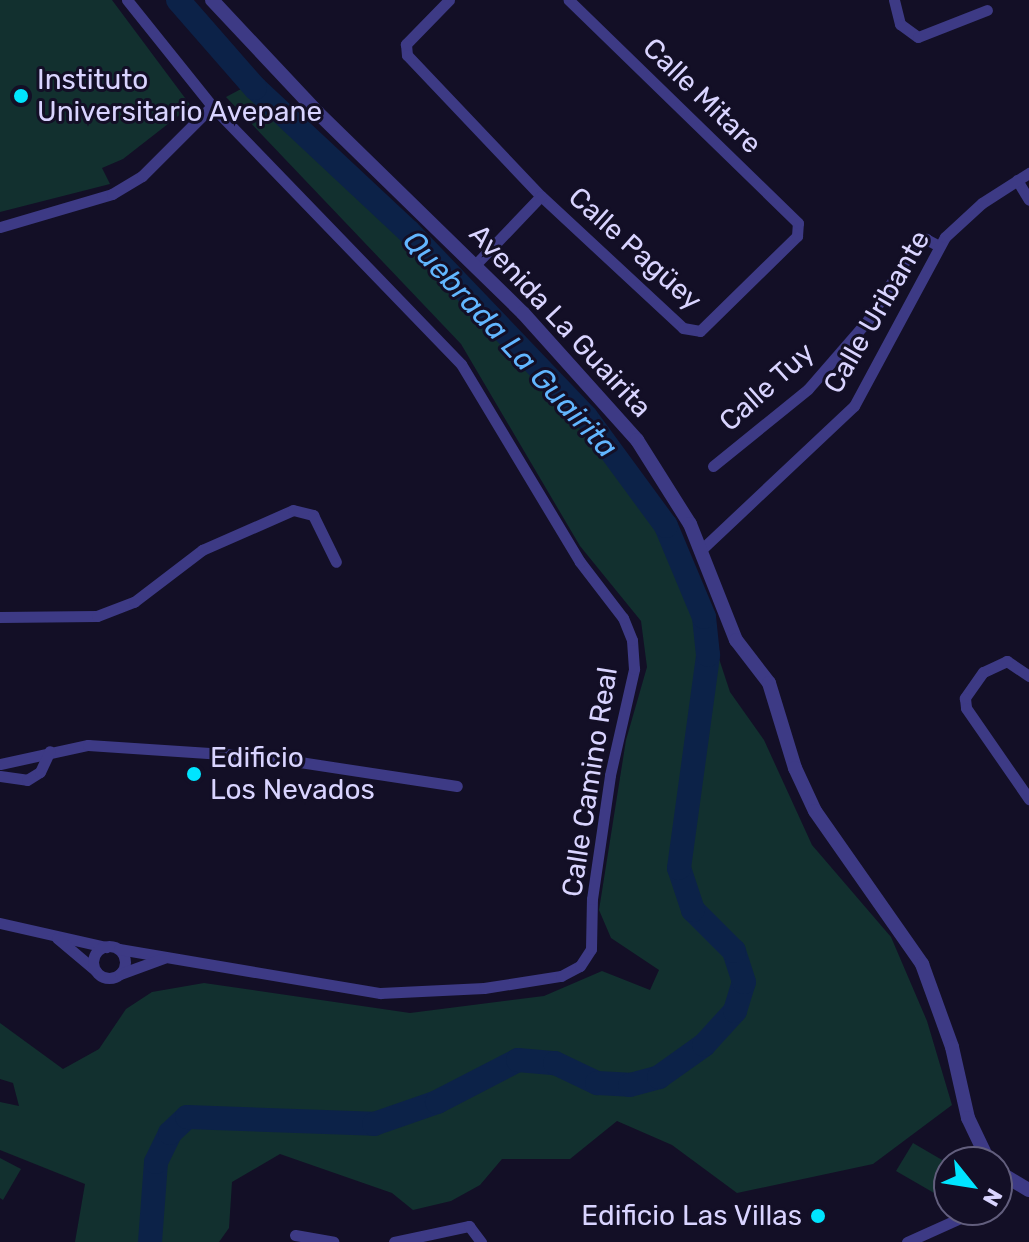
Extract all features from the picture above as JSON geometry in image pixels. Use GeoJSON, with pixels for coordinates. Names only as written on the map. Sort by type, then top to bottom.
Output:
{"type":"FeatureCollection","features":[{"type":"Feature","properties":{"kind":"street","name":"Calle Camino Real"},"geometry":{"type":"LineString","coordinates":[[127,0],[212,106],[461,364],[632,640],[634,669],[610,775],[592,899],[591,949],[580,966],[561,976],[418,992],[380,993],[165,958]]}},
{"type":"Feature","properties":{"kind":"street","name":"Avenida La Guairita"},"geometry":{"type":"LineString","coordinates":[[212,0],[586,379],[637,440],[702,549],[736,640],[769,683],[809,800],[922,964],[952,1047],[968,1118],[981,1146]]}},
{"type":"Feature","properties":{"kind":"street","name":"Calle Pagüey"},"geometry":{"type":"LineString","coordinates":[[449,0],[406,44],[407,55],[541,196],[690,333],[700,331],[800,229]]}},
{"type":"Feature","properties":{"kind":"street","name":"Calle Mitare"},"geometry":{"type":"LineString","coordinates":[[569,0],[800,229]]}},
{"type":"Feature","properties":{"kind":"street"},"geometry":{"type":"LineString","coordinates":[[894,0],[900,24],[918,37],[987,10]]}},
{"type":"Feature","properties":{"kind":"street"},"geometry":{"type":"LineString","coordinates":[[0,227],[112,194],[142,176],[212,106]]}},
{"type":"Feature","properties":{"kind":"street","name":"Calle Uribante"},"geometry":{"type":"LineString","coordinates":[[702,549],[864,393],[939,246],[966,216],[1029,173]]}},
{"type":"Feature","properties":{"kind":"street"},"geometry":{"type":"LineString","coordinates":[[1017,180],[1029,200]]}},
{"type":"Feature","properties":{"kind":"street","name":"Calle Pagüey"},"geometry":{"type":"LineString","coordinates":[[475,265],[541,196]]}},
{"type":"Feature","properties":{"kind":"street","name":"Calle Tuy"},"geometry":{"type":"LineString","coordinates":[[713,466],[818,378],[868,320],[915,245],[926,239],[939,246]]}},
{"type":"Feature","properties":{"kind":"street"},"geometry":{"type":"LineString","coordinates":[[0,617],[97,616],[134,602],[202,550],[293,510],[313,515],[336,562]]}},
{"type":"Feature","properties":{"kind":"street"},"geometry":{"type":"LineString","coordinates":[[1029,676],[1007,661],[983,672],[965,698],[966,708],[1029,799]]}},
{"type":"Feature","properties":{"kind":"street"},"geometry":{"type":"LineString","coordinates":[[0,764],[88,745],[267,757],[457,786]]}},
{"type":"Feature","properties":{"kind":"street"},"geometry":{"type":"LineString","coordinates":[[0,776],[27,780],[40,772],[50,751]]}},
{"type":"Feature","properties":{"kind":"street"},"geometry":{"type":"LineString","coordinates":[[0,923],[165,958]]}},
{"type":"Feature","properties":{"kind":"street"},"geometry":{"type":"LineString","coordinates":[[57,937],[100,975],[119,975],[165,958]]}},
{"type":"Feature","properties":{"kind":"street"},"geometry":{"type":"LineString","coordinates":[[100,975],[94,963],[106,947]]}},
{"type":"Feature","properties":{"kind":"street"},"geometry":{"type":"LineString","coordinates":[[119,949],[125,962],[119,975]]}},
{"type":"Feature","properties":{"kind":"street"},"geometry":{"type":"LineString","coordinates":[[394,1242],[469,1226],[481,1242]]}},
{"type":"Feature","properties":{"kind":"street"},"geometry":{"type":"LineString","coordinates":[[907,1242],[942,1226]]}},
{"type":"Feature","properties":{"kind":"street"},"geometry":{"type":"LineString","coordinates":[[295,1235],[333,1242]]}},
{"type":"Feature","properties":{"kind":"green space"},"geometry":{"type":"Polygon","coordinates":[[[0,0],[112,0],[191,106],[123,159],[102,168],[110,184],[0,212],[0,0]]]}},
{"type":"Feature","properties":{"kind":"green space"},"geometry":{"type":"Polygon","coordinates":[[[258,80],[538,355],[599,420],[674,522],[730,692],[764,740],[812,845],[891,937],[927,1021],[952,1105],[873,1164],[737,1193],[672,1145],[617,1121],[570,1159],[502,1159],[480,1185],[451,1201],[413,1210],[392,1193],[280,1154],[232,1182],[229,1228],[219,1242],[75,1242],[85,1184],[0,1150],[0,1102],[19,1106],[13,1083],[0,1079],[0,1023],[63,1069],[99,1049],[126,1009],[152,992],[204,983],[410,1013],[544,996],[602,971],[650,990],[659,970],[611,938],[599,910],[626,740],[647,667],[641,621],[580,546],[461,344],[226,97],[258,80]]]}},
{"type":"Feature","properties":{"kind":"green space"},"geometry":{"type":"Polygon","coordinates":[[[913,1143],[933,1155],[933,1192],[896,1171],[913,1143]]]}},
{"type":"Feature","properties":{"kind":"green space"},"geometry":{"type":"Polygon","coordinates":[[[0,1158],[21,1169],[3,1200],[0,1198],[0,1158]]]}},
{"type":"Feature","properties":{"kind":"waterway","name":"Quebrada La Guairita"},"geometry":{"type":"LineString","coordinates":[[150,1242],[156,1162],[170,1133],[187,1117],[374,1124],[437,1102],[518,1060],[555,1063],[597,1083],[630,1085],[659,1077],[704,1045],[735,1011],[744,982],[734,951],[693,910],[679,868],[708,655],[704,617],[666,526],[586,417],[408,231],[255,88],[178,0]]}},
{"type":"Feature","properties":{"kind":"place","name":"Instituto Universitario Avepane"},"geometry":{"type":"Point","coordinates":[21,96]}},
{"type":"Feature","properties":{"kind":"place","name":"Edificio Los Nevados"},"geometry":{"type":"Point","coordinates":[194,774]}},
{"type":"Feature","properties":{"kind":"place","name":"Edificio Las Villas"},"geometry":{"type":"Point","coordinates":[818,1216]}}]}
